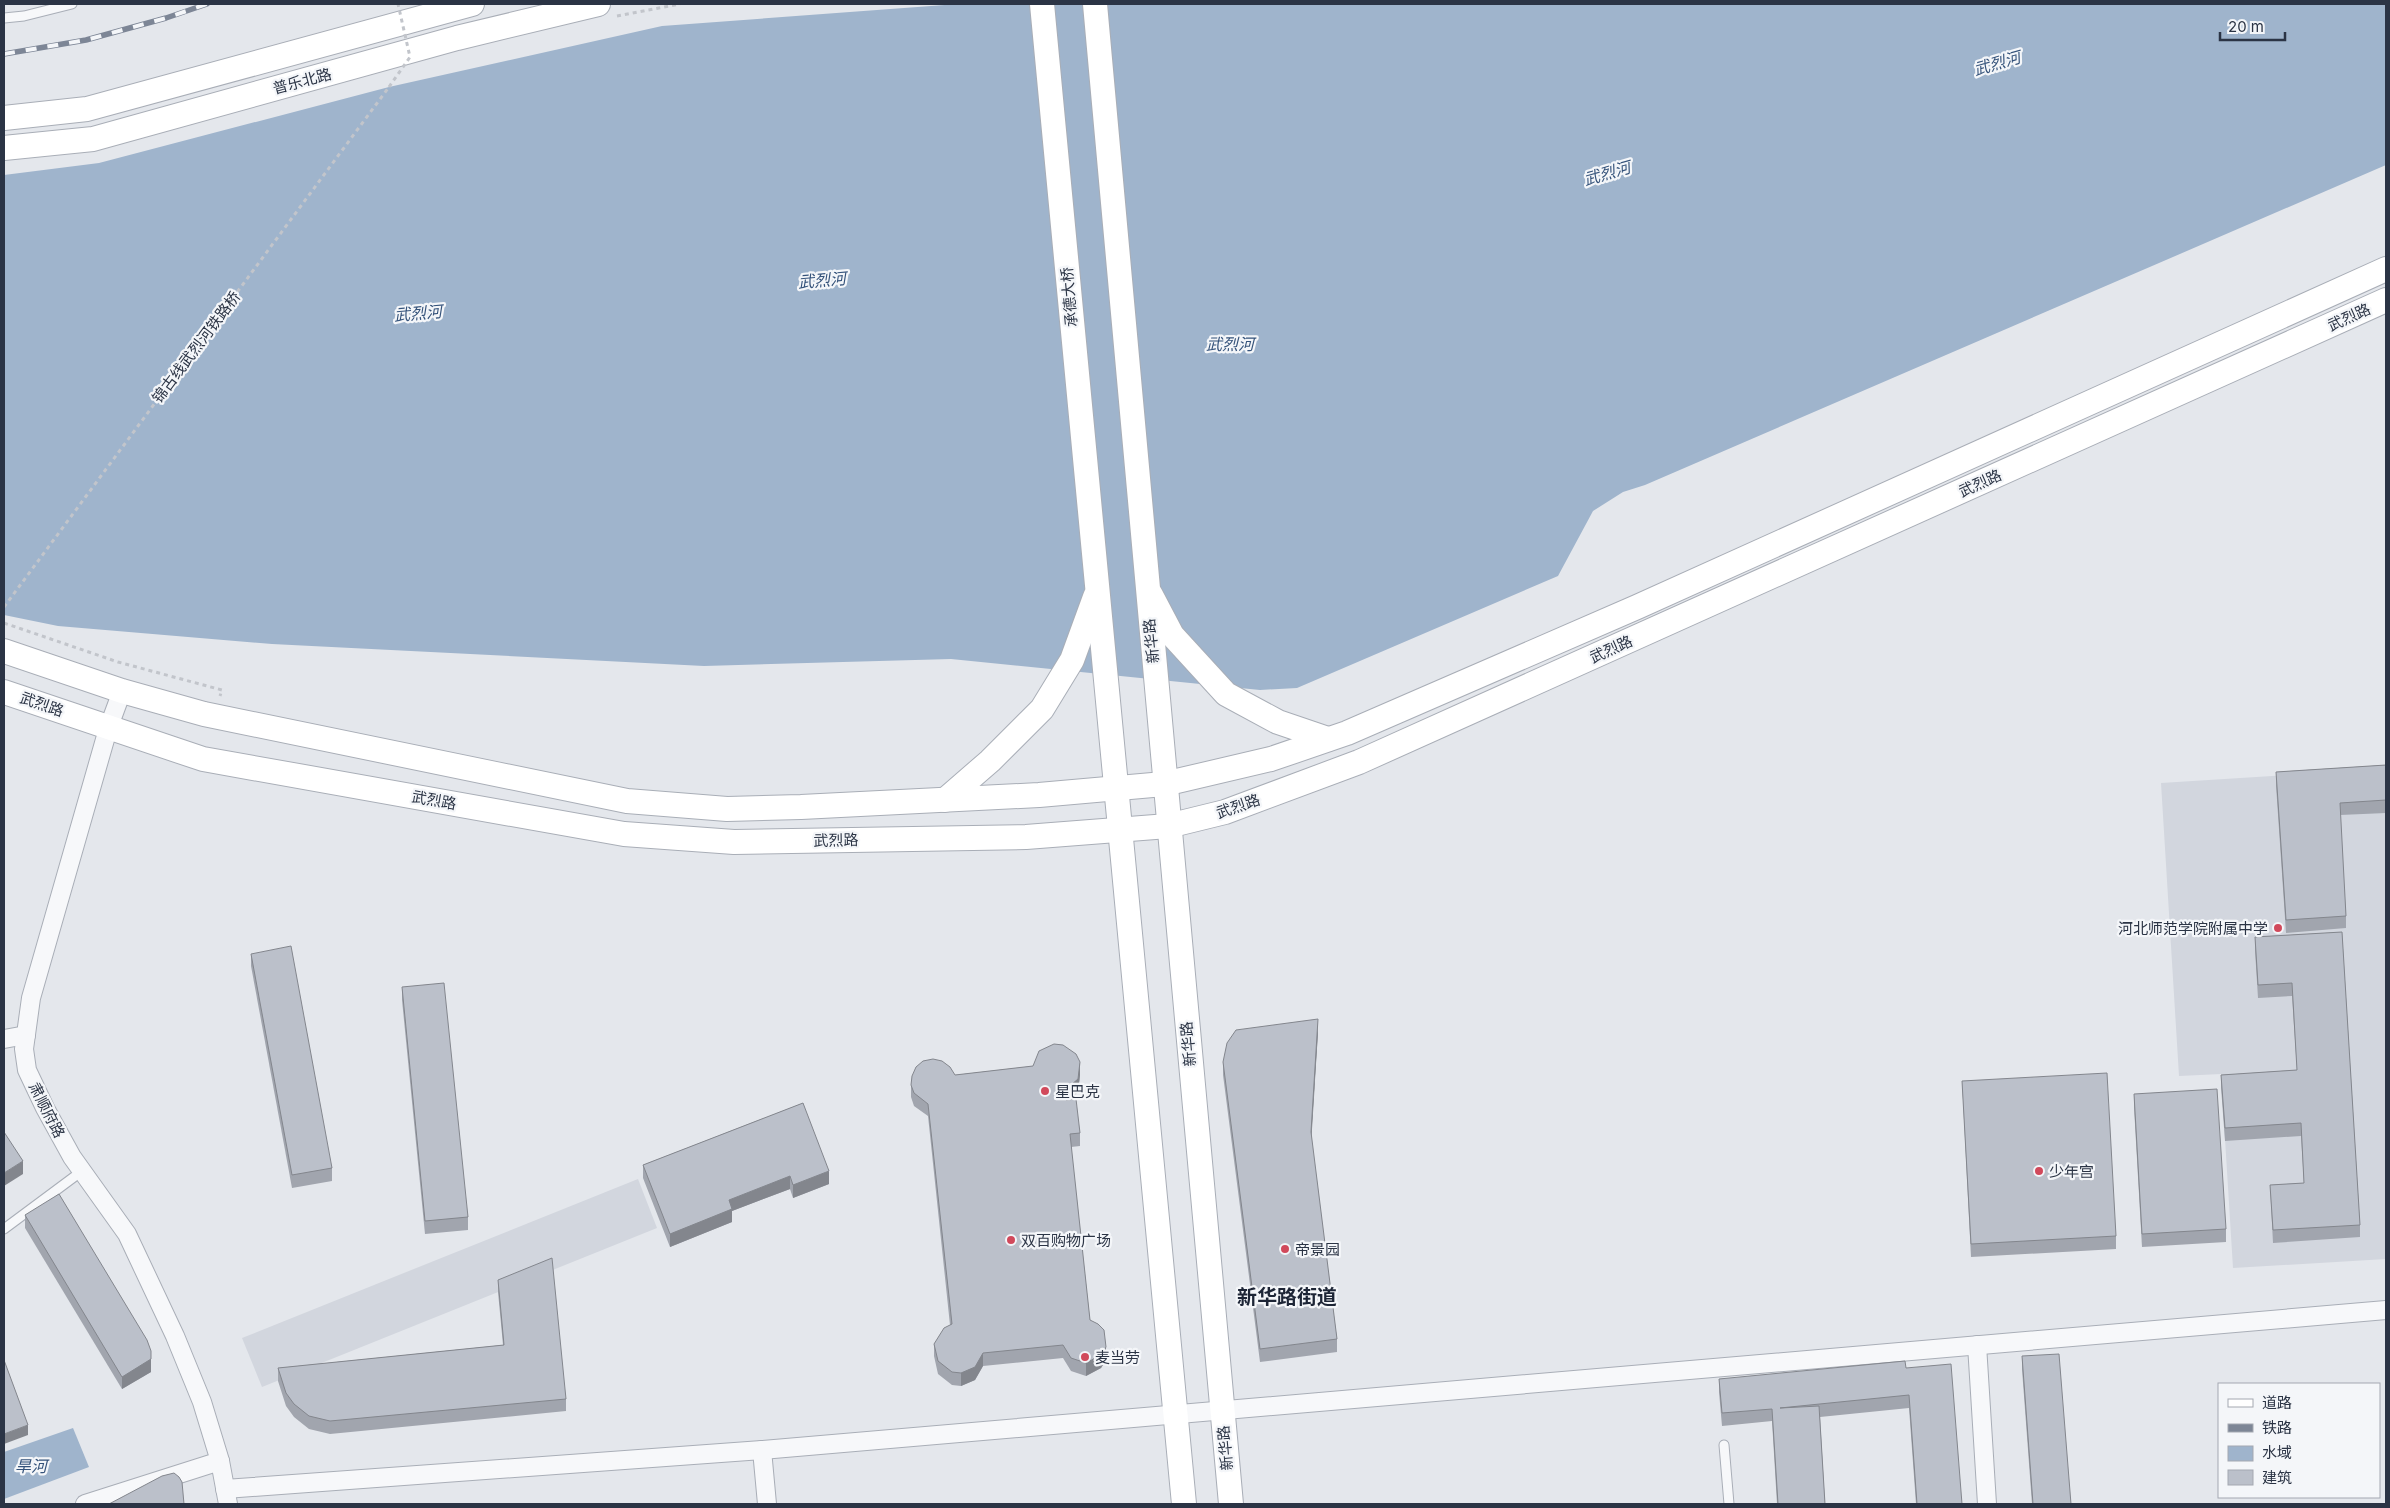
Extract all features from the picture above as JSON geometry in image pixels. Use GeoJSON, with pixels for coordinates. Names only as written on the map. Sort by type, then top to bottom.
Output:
{"type":"FeatureCollection","features":[{"type":"Feature","properties":{"kind":"main road","name":"普乐北路"},"geometry":{"type":"LineString","coordinates":[[4,118],[87,109],[415,9],[472,4]]}},
{"type":"Feature","properties":{"kind":"main road"},"geometry":{"type":"LineString","coordinates":[[438,44],[484,4]]}},
{"type":"Feature","properties":{"kind":"main road","name":"普乐北路"},"geometry":{"type":"LineString","coordinates":[[4,148],[93,139],[438,44],[598,4]]}},
{"type":"Feature","properties":{"kind":"main road","name":"承德大桥"},"geometry":{"type":"LineString","coordinates":[[1042,4],[1097,591]]}},
{"type":"Feature","properties":{"kind":"main road"},"geometry":{"type":"LineString","coordinates":[[1094,4],[1146,585],[1172,635],[1226,694],[1278,722],[1328,739]]}},
{"type":"Feature","properties":{"kind":"main road","name":"武烈路"},"geometry":{"type":"LineString","coordinates":[[4,651],[122,691],[204,714],[627,801],[727,809],[945,800],[1164,784],[1270,759],[1328,739],[1638,606],[2386,269]]}},
{"type":"Feature","properties":{"kind":"main road","name":"武烈路"},"geometry":{"type":"LineString","coordinates":[[4,692],[108,729],[203,759],[624,834],[734,842],[1026,837],[1168,826],[1224,812],[1359,762],[2386,300]]}},
{"type":"Feature","properties":{"kind":"main road","name":"新华路"},"geometry":{"type":"LineString","coordinates":[[1146,585],[1231,1504]]}},
{"type":"Feature","properties":{"kind":"main road"},"geometry":{"type":"LineString","coordinates":[[1097,591],[1184,1504]]}},
{"type":"Feature","properties":{"kind":"main road"},"geometry":{"type":"LineString","coordinates":[[945,800],[990,761],[1042,709],[1072,660],[1097,591]]}},
{"type":"Feature","properties":{"kind":"street","name":"肃顺府路"},"geometry":{"type":"LineString","coordinates":[[122,691],[108,729],[30,998],[24,1049],[27,1070],[45,1108],[82,1171],[128,1234],[175,1336],[202,1402],[220,1461],[226,1497]]}},
{"type":"Feature","properties":{"kind":"street"},"geometry":{"type":"LineString","coordinates":[[4,1039],[26,1036]]}},
{"type":"Feature","properties":{"kind":"street"},"geometry":{"type":"LineString","coordinates":[[226,1497],[2386,1310]]}},
{"type":"Feature","properties":{"kind":"street"},"geometry":{"type":"LineString","coordinates":[[1977,1345],[1987,1504]]}},
{"type":"Feature","properties":{"kind":"street"},"geometry":{"type":"LineString","coordinates":[[762,1450],[767,1504]]}},
{"type":"Feature","properties":{"kind":"street"},"geometry":{"type":"LineString","coordinates":[[85,1504],[220,1461]]}},
{"type":"Feature","properties":{"kind":"lane"},"geometry":{"type":"LineString","coordinates":[[4,18],[24,16],[72,4]]}},
{"type":"Feature","properties":{"kind":"lane"},"geometry":{"type":"LineString","coordinates":[[4,1228],[82,1171]]}},
{"type":"Feature","properties":{"kind":"lane"},"geometry":{"type":"LineString","coordinates":[[1724,1445],[1728,1504]]}},
{"type":"Feature","properties":{"kind":"path","name":"锦古线武烈河铁路桥"},"geometry":{"type":"LineString","coordinates":[[4,607],[410,57],[415,9]]}},
{"type":"Feature","properties":{"kind":"path"},"geometry":{"type":"LineString","coordinates":[[4,623],[118,662],[222,690]]}},
{"type":"Feature","properties":{"kind":"shaded area","name":"河北师范学院附属中学"},"geometry":{"type":"Polygon","coordinates":[[[2386,769],[2386,1259],[2233,1268],[2221,1074],[2179,1076],[2161,783],[2386,769]]]}},
{"type":"Feature","properties":{"kind":"shaded area"},"geometry":{"type":"Polygon","coordinates":[[[638,1179],[657,1228],[262,1387],[242,1338],[638,1179]]]}},
{"type":"Feature","properties":{"kind":"water","name":"武烈河"},"geometry":{"type":"Polygon","coordinates":[[[958,4],[2386,4],[2386,165],[1645,485],[1623,492],[1593,511],[1558,576],[1297,688],[1260,690],[951,659],[704,666],[272,644],[58,626],[4,615],[4,175],[99,163],[389,87],[662,26],[958,4]]]}},
{"type":"Feature","properties":{"kind":"water","name":"旱河"},"geometry":{"type":"Polygon","coordinates":[[[73,1428],[89,1467],[4,1499],[4,1452],[73,1428]]]}},
{"type":"Feature","properties":{"kind":"building"},"geometry":{"type":"Polygon","coordinates":[[[2386,765],[2386,800],[2340,803],[2346,916],[2286,920],[2276,772],[2386,765]]]}},
{"type":"Feature","properties":{"kind":"building"},"geometry":{"type":"Polygon","coordinates":[[[2342,932],[2360,1225],[2273,1230],[2270,1185],[2304,1183],[2301,1123],[2225,1128],[2221,1075],[2297,1070],[2292,983],[2258,985],[2255,937],[2342,932]]]}},
{"type":"Feature","properties":{"kind":"building"},"geometry":{"type":"Polygon","coordinates":[[[291,946],[332,1168],[292,1175],[251,954],[291,946]]]}},
{"type":"Feature","properties":{"kind":"building"},"geometry":{"type":"Polygon","coordinates":[[[444,983],[468,1217],[425,1221],[402,987],[444,983]]]}},
{"type":"Feature","properties":{"kind":"building","name":"帝景园"},"geometry":{"type":"Polygon","coordinates":[[[1318,1019],[1311,1132],[1337,1339],[1260,1349],[1223,1062],[1227,1043],[1236,1030],[1318,1019]]]}},
{"type":"Feature","properties":{"kind":"building","name":"双百购物广场"},"geometry":{"type":"Polygon","coordinates":[[[1054,1044],[1063,1045],[1076,1054],[1080,1062],[1078,1079],[1065,1090],[1066,1100],[1076,1099],[1080,1133],[1070,1134],[1090,1320],[1104,1330],[1106,1347],[1101,1355],[1086,1363],[1071,1358],[1063,1345],[983,1353],[975,1367],[961,1373],[952,1372],[938,1361],[934,1344],[944,1328],[952,1324],[928,1104],[914,1093],[911,1085],[912,1076],[916,1067],[923,1061],[933,1059],[942,1061],[950,1067],[955,1075],[1033,1066],[1039,1051],[1054,1044]]]}},
{"type":"Feature","properties":{"kind":"building","name":"少年宫"},"geometry":{"type":"Polygon","coordinates":[[[2107,1073],[2116,1236],[1971,1244],[1962,1081],[2107,1073]]]}},
{"type":"Feature","properties":{"kind":"building"},"geometry":{"type":"Polygon","coordinates":[[[2217,1089],[2226,1229],[2142,1234],[2134,1094],[2217,1089]]]}},
{"type":"Feature","properties":{"kind":"building"},"geometry":{"type":"Polygon","coordinates":[[[803,1103],[829,1171],[793,1185],[790,1176],[729,1200],[732,1209],[670,1234],[643,1165],[803,1103]]]}},
{"type":"Feature","properties":{"kind":"building"},"geometry":{"type":"Polygon","coordinates":[[[4,1132],[23,1161],[4,1173],[4,1132]]]}},
{"type":"Feature","properties":{"kind":"building"},"geometry":{"type":"Polygon","coordinates":[[[59,1194],[147,1340],[151,1351],[151,1359],[122,1377],[25,1215],[59,1194]]]}},
{"type":"Feature","properties":{"kind":"building"},"geometry":{"type":"Polygon","coordinates":[[[552,1258],[566,1399],[330,1421],[309,1416],[294,1404],[286,1393],[278,1368],[504,1345],[498,1280],[552,1258]]]}},
{"type":"Feature","properties":{"kind":"building"},"geometry":{"type":"Polygon","coordinates":[[[2059,1354],[2071,1504],[2033,1504],[2022,1356],[2059,1354]]]}},
{"type":"Feature","properties":{"kind":"building"},"geometry":{"type":"Polygon","coordinates":[[[4,1360],[28,1425],[4,1434],[4,1360]]]}},
{"type":"Feature","properties":{"kind":"building"},"geometry":{"type":"Polygon","coordinates":[[[1905,1361],[1906,1368],[1951,1364],[1962,1504],[1917,1504],[1909,1395],[1780,1408],[1819,1406],[1825,1504],[1778,1504],[1772,1409],[1722,1413],[1719,1379],[1905,1361]]]}},
{"type":"Feature","properties":{"kind":"building"},"geometry":{"type":"Polygon","coordinates":[[[174,1473],[182,1482],[184,1504],[109,1504],[162,1476],[174,1473]]]}},
{"type":"Feature","properties":{"kind":"railway"},"geometry":{"type":"LineString","coordinates":[[4,54],[86,40],[166,18],[207,4]]}},
{"type":"Feature","properties":{"kind":"place","name":"河北师范学院附属中学"},"geometry":{"type":"Point","coordinates":[2278,928]}},
{"type":"Feature","properties":{"kind":"place","name":"星巴克"},"geometry":{"type":"Point","coordinates":[1045,1091]}},
{"type":"Feature","properties":{"kind":"place","name":"少年宫"},"geometry":{"type":"Point","coordinates":[2039,1171]}},
{"type":"Feature","properties":{"kind":"place","name":"双百购物广场"},"geometry":{"type":"Point","coordinates":[1011,1240]}},
{"type":"Feature","properties":{"kind":"place","name":"帝景园"},"geometry":{"type":"Point","coordinates":[1285,1249]}},
{"type":"Feature","properties":{"kind":"place","name":"麦当劳"},"geometry":{"type":"Point","coordinates":[1085,1357]}},
{"type":"Feature","properties":{"kind":"district","name":"新华路街道"},"geometry":{"type":"Point","coordinates":[1287,1297]}}]}
